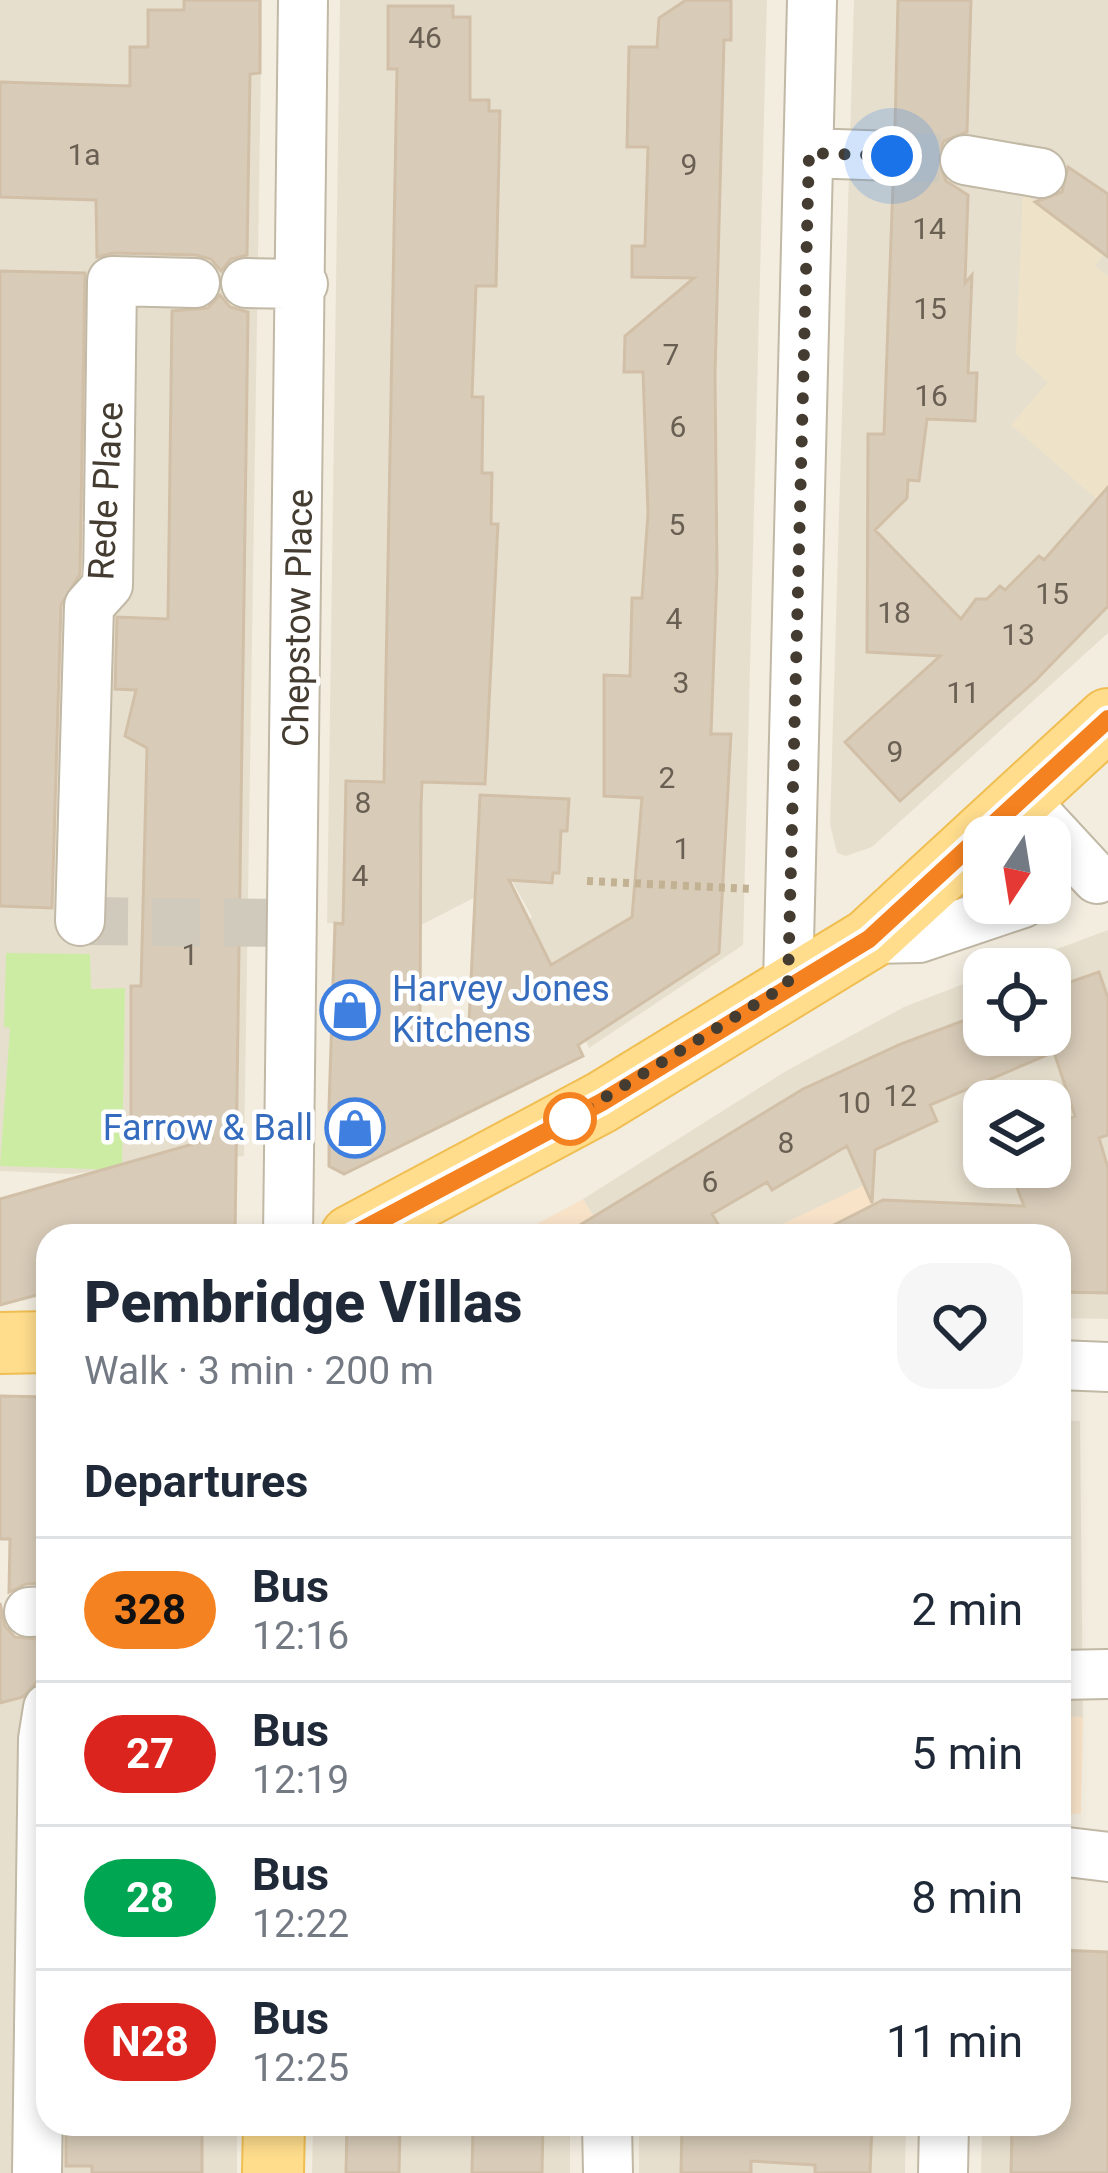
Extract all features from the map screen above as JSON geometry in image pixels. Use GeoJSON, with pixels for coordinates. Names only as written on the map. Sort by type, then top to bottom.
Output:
{"type":"FeatureCollection","features":[{"type":"Feature","properties":{"kind":"main road"},"geometry":{"type":"LineString","coordinates":[[373,1224],[602,1102],[788,984],[869,939],[1108,719]]}},
{"type":"Feature","properties":{"kind":"main road"},"geometry":{"type":"LineString","coordinates":[[0,1343],[36,1342]]}},
{"type":"Feature","properties":{"kind":"main road"},"geometry":{"type":"LineString","coordinates":[[273,2173],[274,2136]]}},
{"type":"Feature","properties":{"kind":"street","name":"Chepstow Place"},"geometry":{"type":"LineString","coordinates":[[288,1224],[303,0]]}},
{"type":"Feature","properties":{"kind":"street"},"geometry":{"type":"LineString","coordinates":[[788,984],[812,0]]}},
{"type":"Feature","properties":{"kind":"street"},"geometry":{"type":"LineString","coordinates":[[809,153],[892,156]]}},
{"type":"Feature","properties":{"kind":"street"},"geometry":{"type":"LineString","coordinates":[[965,160],[1041,173]]}},
{"type":"Feature","properties":{"kind":"street","name":"Rede Place"},"geometry":{"type":"LineString","coordinates":[[80,921],[88,606],[108,585],[112,280],[195,283]]}},
{"type":"Feature","properties":{"kind":"street"},"geometry":{"type":"LineString","coordinates":[[246,283],[303,284]]}},
{"type":"Feature","properties":{"kind":"street"},"geometry":{"type":"LineString","coordinates":[[1023,799],[1102,877],[1071,887]]}},
{"type":"Feature","properties":{"kind":"street"},"geometry":{"type":"LineString","coordinates":[[869,939],[919,938],[963,923]]}},
{"type":"Feature","properties":{"kind":"street"},"geometry":{"type":"LineString","coordinates":[[1071,1365],[1108,1366]]}},
{"type":"Feature","properties":{"kind":"street"},"geometry":{"type":"LineString","coordinates":[[1071,1675],[1108,1674]]}},
{"type":"Feature","properties":{"kind":"street"},"geometry":{"type":"LineString","coordinates":[[1071,1852],[1108,1856]]}},
{"type":"Feature","properties":{"kind":"street"},"geometry":{"type":"LineString","coordinates":[[37,2173],[38,2136]]}},
{"type":"Feature","properties":{"kind":"street"},"geometry":{"type":"LineString","coordinates":[[608,2136],[608,2173]]}},
{"type":"Feature","properties":{"kind":"street"},"geometry":{"type":"LineString","coordinates":[[944,2136],[944,2173]]}},
{"type":"Feature","properties":{"kind":"path"},"geometry":{"type":"LineString","coordinates":[[586,881],[791,890]]}},
{"type":"Feature","properties":{"kind":"shaded area"},"geometry":{"type":"Polygon","coordinates":[[[0,0],[262,0],[244,1156],[71,1174],[0,1171],[0,0]]]}},
{"type":"Feature","properties":{"kind":"shaded area"},"geometry":{"type":"Polygon","coordinates":[[[340,0],[767,0],[743,945],[589,1048],[526,922],[532,917],[511,879],[417,927],[327,923],[340,0]]]}},
{"type":"Feature","properties":{"kind":"shaded area"},"geometry":{"type":"Polygon","coordinates":[[[854,0],[1108,0],[1108,633],[872,847],[846,856],[837,853],[830,824],[854,0]]]}},
{"type":"Feature","properties":{"kind":"shaded area"},"geometry":{"type":"Polygon","coordinates":[[[1023,193],[1104,254],[1095,266],[1108,276],[1108,509],[1011,425],[1048,382],[1016,354],[1023,193]]]}},
{"type":"Feature","properties":{"kind":"shaded area"},"geometry":{"type":"Polygon","coordinates":[[[1108,930],[1108,1319],[1071,1318],[1071,1224],[598,1224],[583,1199],[786,1071],[904,1007],[963,984],[963,1056],[1071,1056],[1071,948],[1060,948],[1108,930]]]}},
{"type":"Feature","properties":{"kind":"shaded area"},"geometry":{"type":"Polygon","coordinates":[[[873,1181],[872,1224],[782,1224],[873,1181]]]}},
{"type":"Feature","properties":{"kind":"shaded area"},"geometry":{"type":"Polygon","coordinates":[[[583,1199],[598,1224],[537,1224],[583,1199]]]}},
{"type":"Feature","properties":{"kind":"shaded area"},"geometry":{"type":"Polygon","coordinates":[[[1071,1421],[1080,1421],[1083,1717],[1071,1716],[1071,1421]]]}},
{"type":"Feature","properties":{"kind":"shaded area"},"geometry":{"type":"Polygon","coordinates":[[[0,1691],[36,1692],[36,2136],[237,2136],[237,2173],[0,2173],[0,1691]]]}},
{"type":"Feature","properties":{"kind":"shaded area"},"geometry":{"type":"Polygon","coordinates":[[[1071,1716],[1083,1717],[1081,1814],[1071,1814],[1071,1716]]]}},
{"type":"Feature","properties":{"kind":"shaded area"},"geometry":{"type":"Polygon","coordinates":[[[1071,2126],[1102,2126],[1101,2173],[981,2173],[982,2136],[1071,2136],[1071,2126]]]}},
{"type":"Feature","properties":{"kind":"shaded area"},"geometry":{"type":"Polygon","coordinates":[[[313,2136],[570,2136],[570,2173],[312,2173],[313,2136]]]}},
{"type":"Feature","properties":{"kind":"shaded area"},"geometry":{"type":"Polygon","coordinates":[[[639,2136],[906,2136],[905,2173],[639,2173],[639,2136]]]}},
{"type":"Feature","properties":{"kind":"green space"},"geometry":{"type":"Polygon","coordinates":[[[6,953],[90,954],[91,989],[125,988],[122,1170],[0,1166],[10,1028],[4,1027],[6,953]]]}},
{"type":"Feature","properties":{"kind":"building"},"geometry":{"type":"Polygon","coordinates":[[[184,0],[260,0],[260,73],[250,74],[247,255],[231,259],[221,271],[211,259],[196,255],[113,253],[97,257],[96,200],[0,197],[0,82],[130,86],[130,47],[148,47],[148,10],[184,10],[184,0]]]}},
{"type":"Feature","properties":{"kind":"building"},"geometry":{"type":"Polygon","coordinates":[[[686,0],[731,0],[731,40],[724,40],[715,374],[717,572],[711,734],[731,734],[719,953],[578,1045],[583,1056],[344,1174],[329,1166],[329,1107],[335,923],[343,924],[346,781],[384,782],[397,69],[388,69],[388,6],[453,6],[453,17],[470,17],[470,100],[489,100],[489,111],[500,111],[496,286],[476,286],[472,397],[483,397],[482,473],[492,473],[491,524],[498,524],[485,784],[422,782],[421,806],[420,1021],[469,1022],[480,795],[569,799],[567,831],[561,831],[559,873],[553,873],[552,883],[509,880],[551,965],[632,917],[642,798],[604,796],[604,675],[630,676],[632,598],[642,598],[648,513],[643,372],[624,372],[625,336],[694,278],[632,277],[632,246],[645,246],[648,147],[627,147],[629,47],[657,47],[659,18],[686,0]]]}},
{"type":"Feature","properties":{"kind":"building"},"geometry":{"type":"Polygon","coordinates":[[[898,0],[971,0],[967,132],[944,141],[937,156],[946,181],[968,195],[965,283],[972,275],[968,373],[977,373],[975,421],[927,419],[919,481],[908,480],[907,498],[875,530],[961,619],[976,599],[987,599],[1000,586],[1005,590],[1039,556],[1044,560],[1108,487],[1108,606],[1035,681],[900,801],[845,742],[940,656],[867,652],[868,434],[884,434],[893,184],[915,172],[920,158],[916,142],[895,128],[898,0]]]}},
{"type":"Feature","properties":{"kind":"building"},"geometry":{"type":"Polygon","coordinates":[[[1068,167],[1108,194],[1108,257],[1035,202],[1062,192],[1068,167]]]}},
{"type":"Feature","properties":{"kind":"building"},"geometry":{"type":"Polygon","coordinates":[[[0,271],[85,273],[80,574],[61,605],[52,908],[0,906],[0,271]]]}},
{"type":"Feature","properties":{"kind":"building"},"geometry":{"type":"Polygon","coordinates":[[[220,295],[230,307],[248,312],[235,1224],[36,1224],[36,1295],[0,1305],[0,1199],[214,1138],[131,1136],[131,986],[141,986],[147,748],[125,736],[136,690],[115,689],[117,617],[168,619],[172,311],[208,308],[220,295]]]}},
{"type":"Feature","properties":{"kind":"building"},"geometry":{"type":"Polygon","coordinates":[[[1099,972],[1108,998],[1108,1135],[1099,1138],[1108,1168],[1108,1293],[1071,1292],[1071,1224],[836,1224],[883,1200],[1024,1206],[1017,1188],[1071,1188],[1071,1118],[1075,1116],[1071,1080],[1063,1080],[1055,1056],[1071,1056],[1071,982],[1099,972]]]}},
{"type":"Feature","properties":{"kind":"building"},"geometry":{"type":"Polygon","coordinates":[[[963,1021],[963,1056],[1045,1056],[988,1080],[963,1080],[963,1091],[930,1105],[937,1121],[875,1150],[872,1203],[847,1146],[772,1190],[767,1182],[712,1214],[718,1224],[582,1224],[803,1089],[963,1021]]]}},
{"type":"Feature","properties":{"kind":"building"},"geometry":{"type":"Polygon","coordinates":[[[0,1396],[36,1397],[36,1584],[9,1592],[10,1539],[0,1539],[0,1396]]]}},
{"type":"Feature","properties":{"kind":"building"},"geometry":{"type":"Polygon","coordinates":[[[0,1603],[5,1626],[15,1637],[36,1639],[36,1683],[23,1697],[0,1703],[0,1603]]]}},
{"type":"Feature","properties":{"kind":"building"},"geometry":{"type":"Polygon","coordinates":[[[1071,1950],[1108,1952],[1108,2173],[1011,2173],[1012,2136],[1071,2136],[1071,1950]]]}},
{"type":"Feature","properties":{"kind":"building"},"geometry":{"type":"Polygon","coordinates":[[[66,2136],[202,2136],[202,2173],[92,2173],[92,2166],[66,2166],[66,2136]]]}},
{"type":"Feature","properties":{"kind":"building"},"geometry":{"type":"Polygon","coordinates":[[[347,2136],[400,2136],[399,2173],[346,2173],[347,2136]]]}},
{"type":"Feature","properties":{"kind":"building"},"geometry":{"type":"Polygon","coordinates":[[[473,2136],[543,2136],[542,2173],[472,2173],[473,2136]]]}},
{"type":"Feature","properties":{"kind":"building"},"geometry":{"type":"Polygon","coordinates":[[[682,2136],[872,2136],[870,2173],[815,2173],[815,2165],[751,2161],[751,2173],[681,2173],[682,2136]]]}},
{"type":"Feature","properties":{"kind":"tunnel"},"geometry":{"type":"LineString","coordinates":[[892,156],[965,160]]}},
{"type":"Feature","properties":{"kind":"tunnel"},"geometry":{"type":"LineString","coordinates":[[80,921],[293,923]]}},
{"type":"Feature","properties":{"kind":"bus line","name":"328"},"geometry":{"type":"LineString","coordinates":[[368,1224],[602,1102],[788,984],[869,939],[1108,719]]}},
{"type":"Feature","properties":{"kind":"place","name":"Harvey Jones Kitchens"},"geometry":{"type":"Point","coordinates":[350,1010]}},
{"type":"Feature","properties":{"kind":"place","name":"Farrow & Ball"},"geometry":{"type":"Point","coordinates":[355,1128]}},
{"type":"Feature","properties":{"kind":"route"},"geometry":{"type":"LineString","coordinates":[[570,1119],[788,984],[809,153],[892,156]]}}]}
